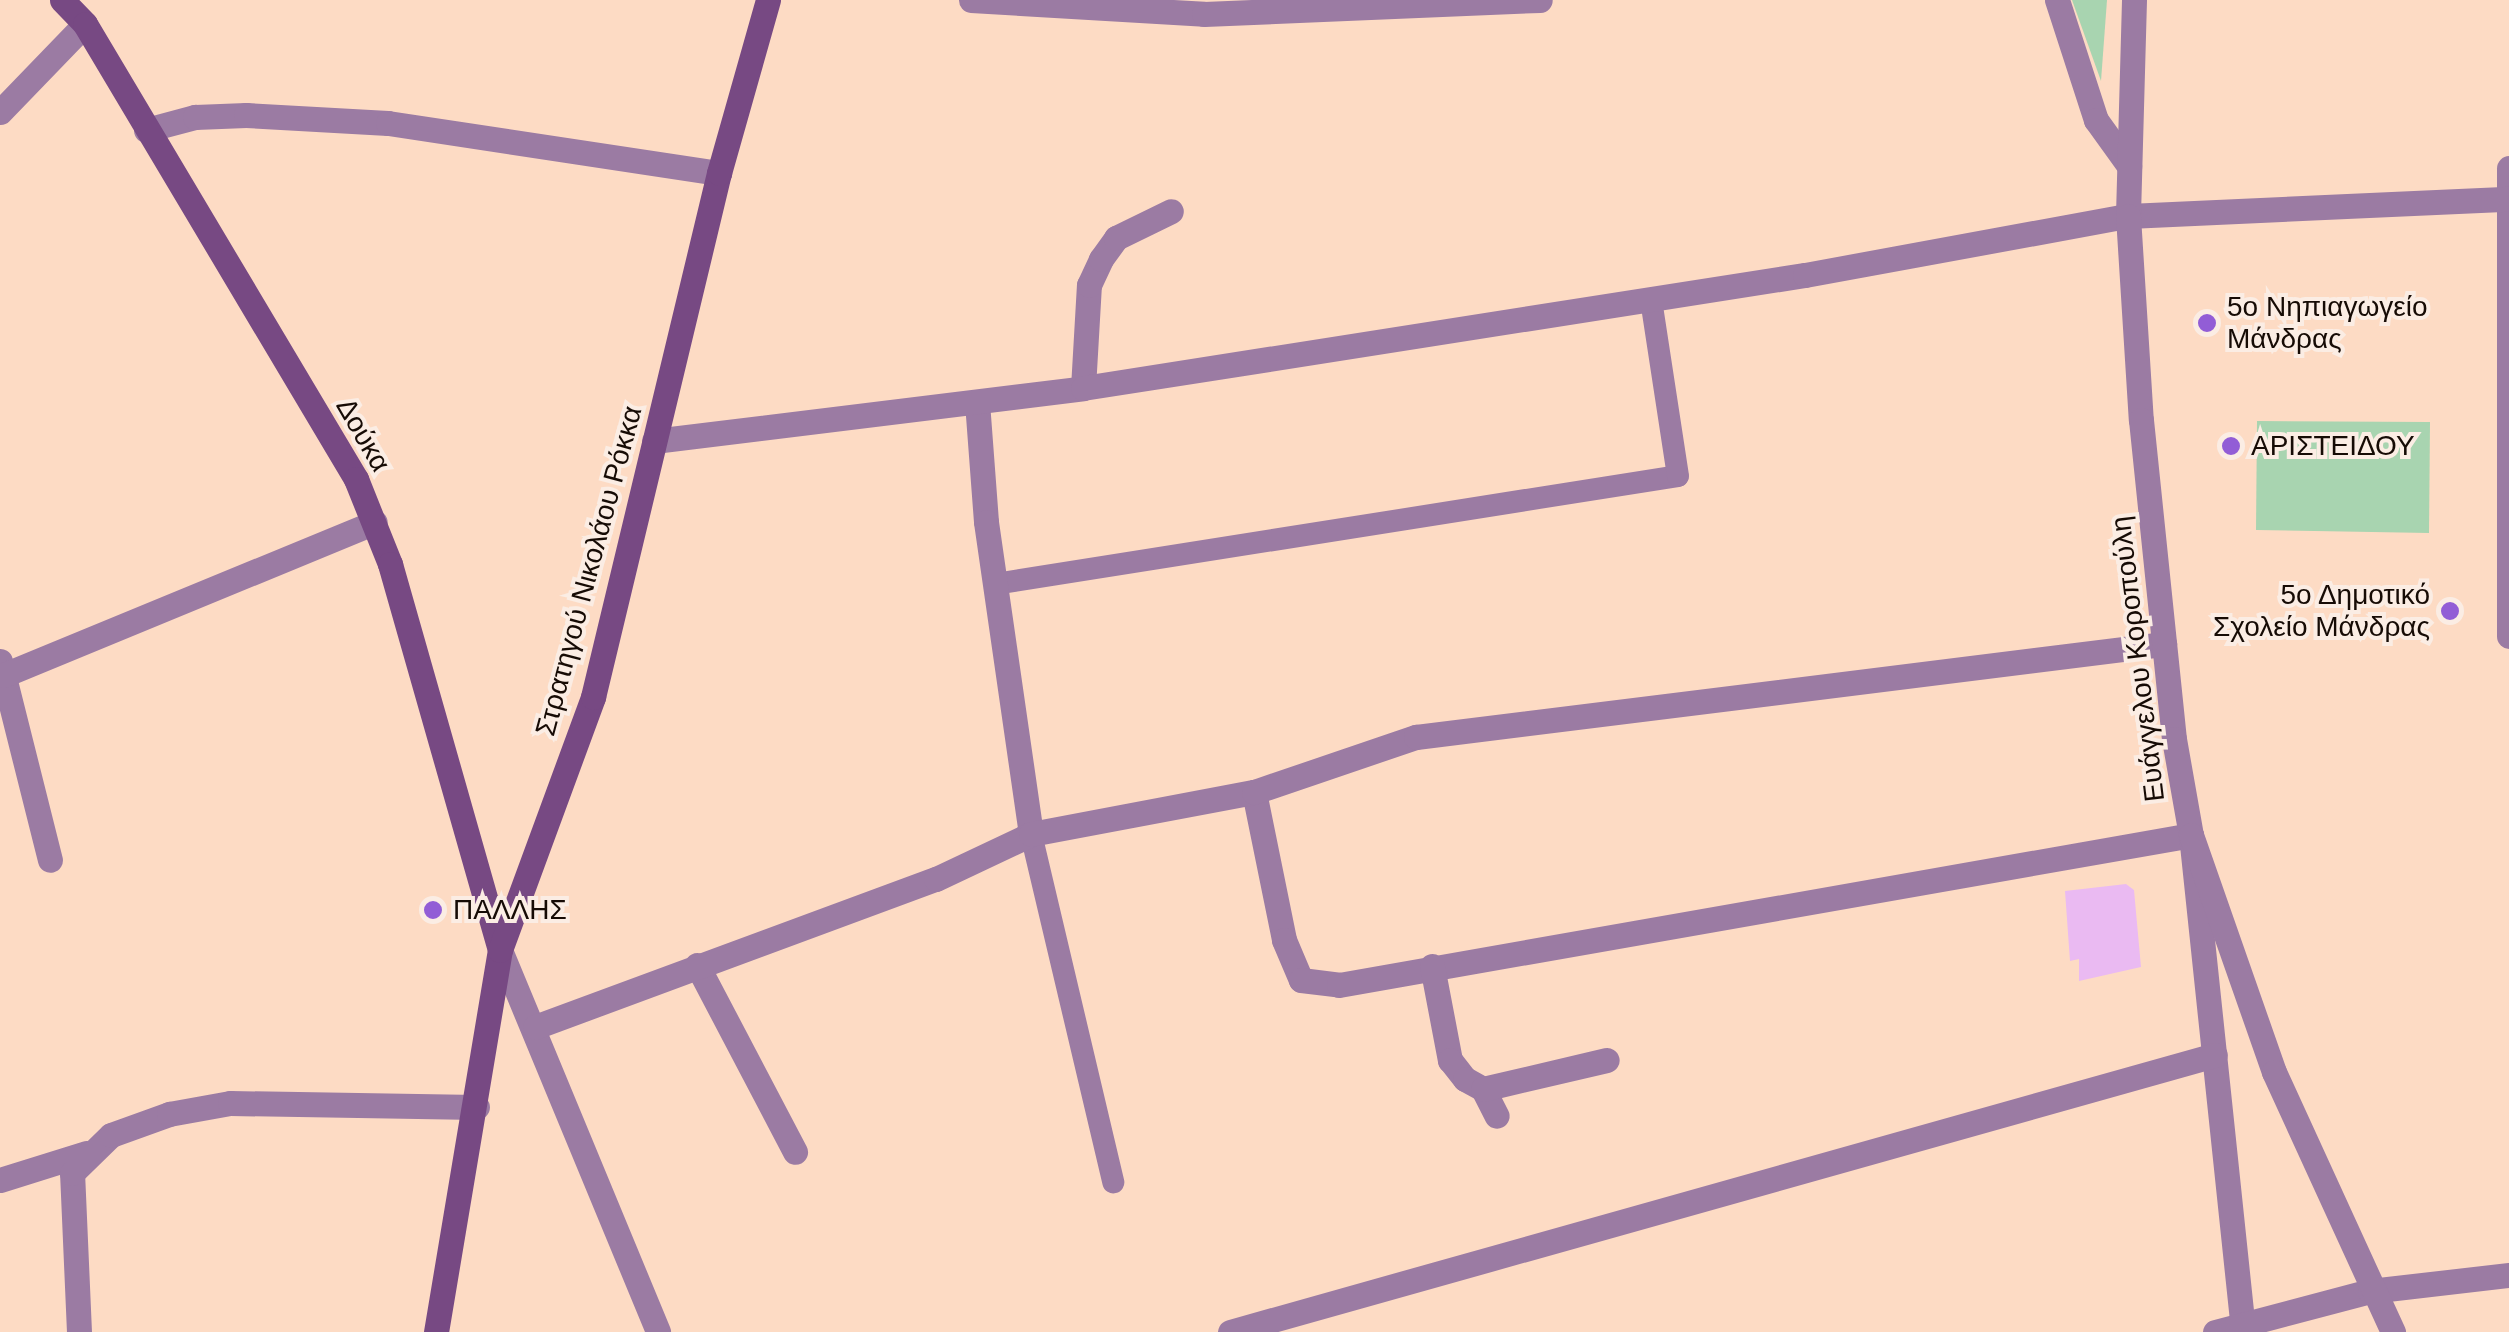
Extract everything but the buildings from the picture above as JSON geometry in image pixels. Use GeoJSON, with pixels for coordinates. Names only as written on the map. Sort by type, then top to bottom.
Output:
{"type":"FeatureCollection","features":[{"type":"Feature","properties":{"kind":"main road","name":"Δούκα"},"geometry":{"type":"LineString","coordinates":[[62,0],[85,24],[376,522],[500,950]]}},
{"type":"Feature","properties":{"kind":"main road","name":"Στρατηγού Νικολάου Ρόκκα"},"geometry":{"type":"LineString","coordinates":[[436,1332],[477,1107],[500,950],[593,697],[719,173],[768,0]]}},
{"type":"Feature","properties":{"kind":"street"},"geometry":{"type":"LineString","coordinates":[[971,0],[1204,14],[1540,0]]}},
{"type":"Feature","properties":{"kind":"street"},"geometry":{"type":"LineString","coordinates":[[2057,0],[2096,120],[2129,166]]}},
{"type":"Feature","properties":{"kind":"street","name":"Ευάγγελου Κοροπούλη"},"geometry":{"type":"LineString","coordinates":[[2134,0],[2128,216],[2164,644],[2191,835],[2274,1072],[2370,1291],[2393,1332]]}},
{"type":"Feature","properties":{"kind":"street"},"geometry":{"type":"LineString","coordinates":[[0,112],[85,24]]}},
{"type":"Feature","properties":{"kind":"street"},"geometry":{"type":"LineString","coordinates":[[146,130],[195,117],[246,115],[388,123],[719,173]]}},
{"type":"Feature","properties":{"kind":"street"},"geometry":{"type":"LineString","coordinates":[[2509,168],[2509,636]]}},
{"type":"Feature","properties":{"kind":"street"},"geometry":{"type":"LineString","coordinates":[[654,441],[1083,388],[1651,299],[2128,216],[2508,198]]}},
{"type":"Feature","properties":{"kind":"street"},"geometry":{"type":"LineString","coordinates":[[1083,388],[1089,286],[1101,259],[1116,238],[1172,211]]}},
{"type":"Feature","properties":{"kind":"street"},"geometry":{"type":"LineString","coordinates":[[977,402],[995,584],[1032,834]]}},
{"type":"Feature","properties":{"kind":"street"},"geometry":{"type":"LineString","coordinates":[[50,860],[2,668],[376,522]]}},
{"type":"Feature","properties":{"kind":"street"},"geometry":{"type":"LineString","coordinates":[[534,1028],[936,879],[1032,834],[1254,792],[1416,738],[2164,644]]}},
{"type":"Feature","properties":{"kind":"street"},"geometry":{"type":"LineString","coordinates":[[1254,792],[1284,940],[1301,980],[1340,985],[2191,835],[2243,1328]]}},
{"type":"Feature","properties":{"kind":"street"},"geometry":{"type":"LineString","coordinates":[[500,950],[658,1332]]}},
{"type":"Feature","properties":{"kind":"street"},"geometry":{"type":"LineString","coordinates":[[697,965],[796,1152]]}},
{"type":"Feature","properties":{"kind":"street"},"geometry":{"type":"LineString","coordinates":[[1432,966],[1450,1060],[1465,1080],[1483,1089],[1497,1116]]}},
{"type":"Feature","properties":{"kind":"street"},"geometry":{"type":"LineString","coordinates":[[1230,1332],[2215,1055]]}},
{"type":"Feature","properties":{"kind":"street"},"geometry":{"type":"LineString","coordinates":[[1483,1089],[1607,1060]]}},
{"type":"Feature","properties":{"kind":"street"},"geometry":{"type":"LineString","coordinates":[[0,1180],[87,1152],[111,1136],[169,1114],[230,1103],[332,1100],[477,1107]]}},
{"type":"Feature","properties":{"kind":"street"},"geometry":{"type":"LineString","coordinates":[[78,1332],[69,1205],[72,1174],[87,1152]]}},
{"type":"Feature","properties":{"kind":"street"},"geometry":{"type":"LineString","coordinates":[[2215,1332],[2243,1328],[2370,1291],[2509,1275]]}},
{"type":"Feature","properties":{"kind":"lane"},"geometry":{"type":"LineString","coordinates":[[995,584],[1678,476],[1651,299]]}},
{"type":"Feature","properties":{"kind":"lane"},"geometry":{"type":"LineString","coordinates":[[1032,834],[1113,1182]]}},
{"type":"Feature","properties":{"kind":"green space"},"geometry":{"type":"Polygon","coordinates":[[[2072,0],[2107,0],[2101,81],[2072,0]]]}},
{"type":"Feature","properties":{"kind":"green space"},"geometry":{"type":"Polygon","coordinates":[[[2257,421],[2430,422],[2429,533],[2256,530],[2257,421]]]}},
{"type":"Feature","properties":{"kind":"place","name":"5ο Νηπιαγωγείο Μάνδρας"},"geometry":{"type":"Point","coordinates":[2207,323]}},
{"type":"Feature","properties":{"kind":"place","name":"ΑΡΙΣΤΕΙΔΟΥ"},"geometry":{"type":"Point","coordinates":[2231,446]}},
{"type":"Feature","properties":{"kind":"place","name":"5ο Δημοτικό Σχολείο Μάνδρας"},"geometry":{"type":"Point","coordinates":[2450,611]}},
{"type":"Feature","properties":{"kind":"place","name":"ΠΑΛΛΗΣ"},"geometry":{"type":"Point","coordinates":[433,910]}}]}
